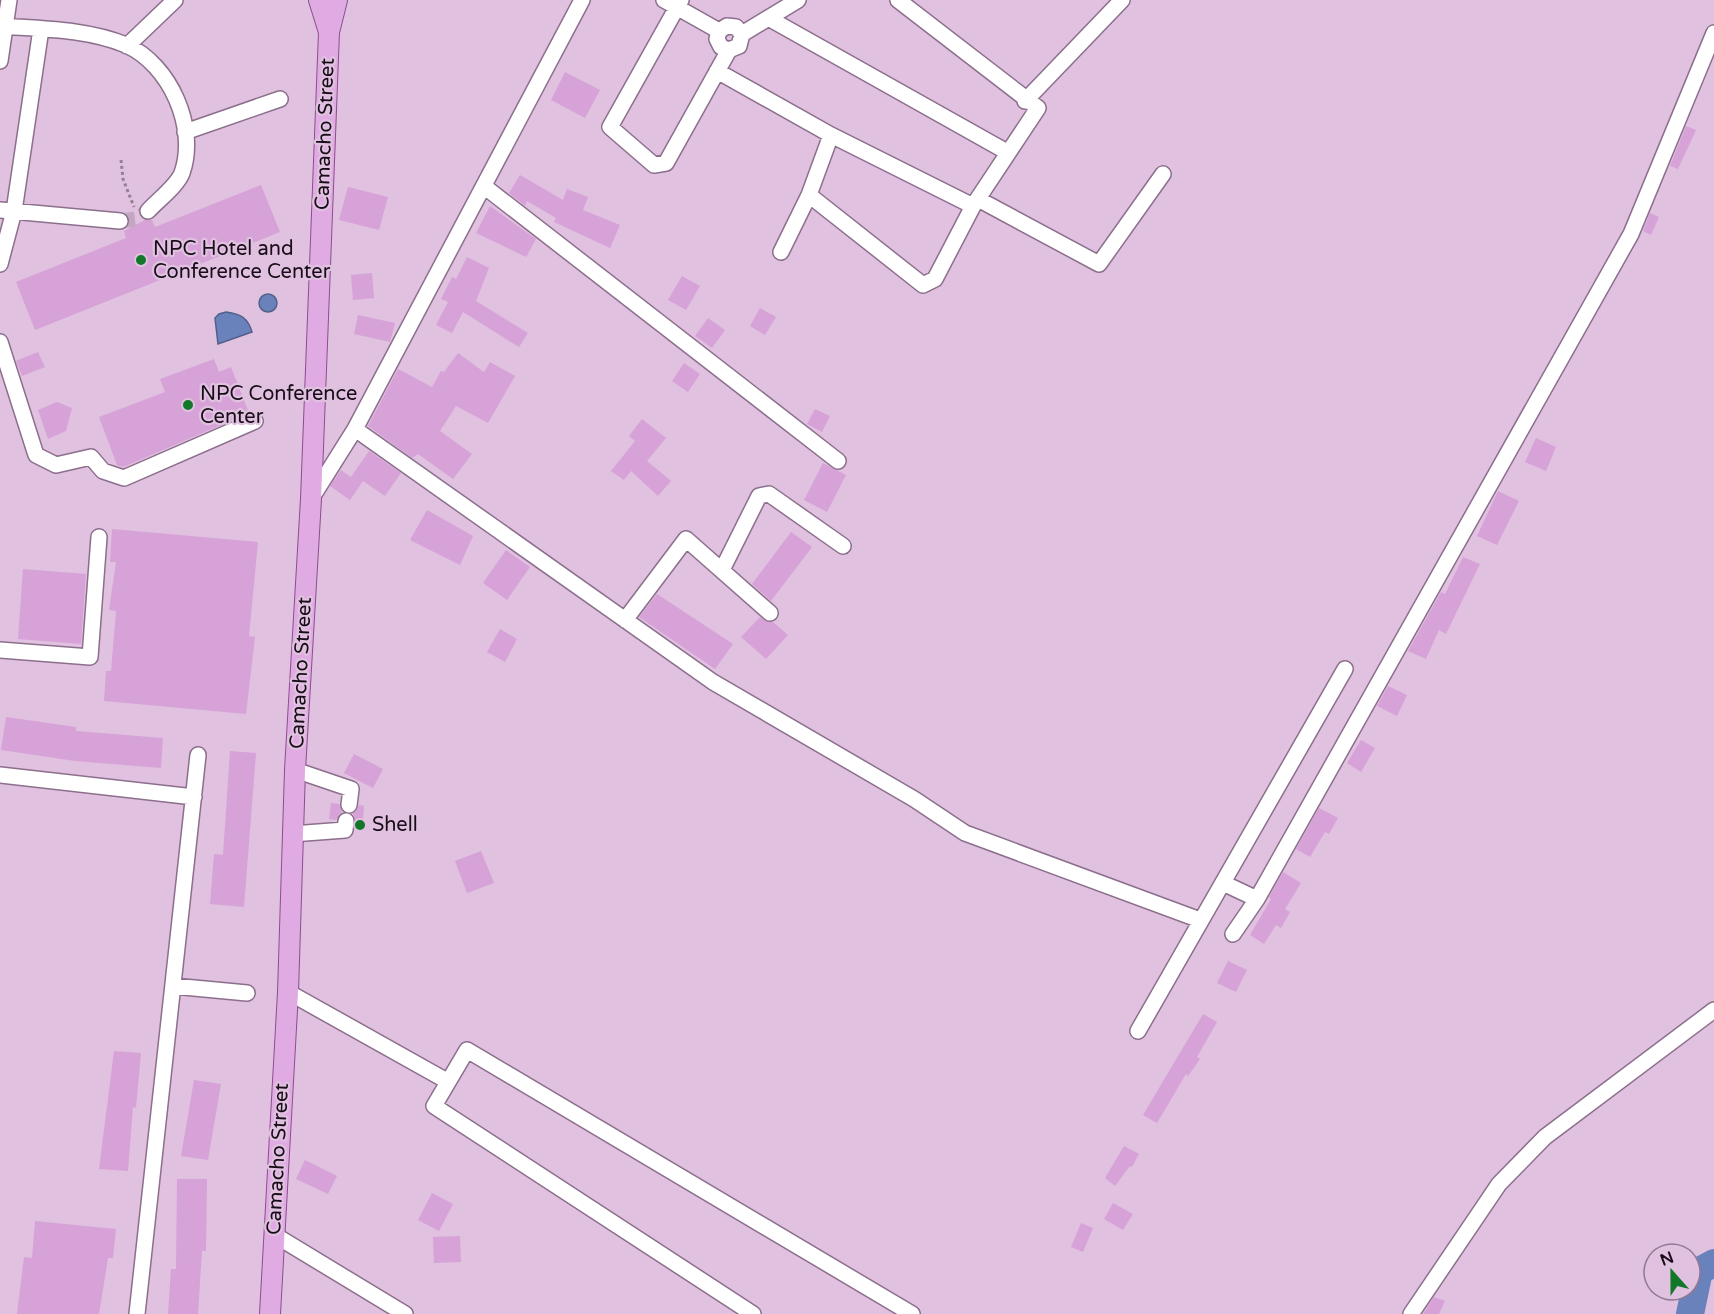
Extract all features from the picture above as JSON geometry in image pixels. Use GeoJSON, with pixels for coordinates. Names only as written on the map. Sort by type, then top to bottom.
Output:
{"type":"FeatureCollection","features":[{"type":"Feature","properties":{"kind":"main road","name":"Camacho Street"},"geometry":{"type":"LineString","coordinates":[[319,0],[330,32]]}},
{"type":"Feature","properties":{"kind":"main road","name":"Camacho Street"},"geometry":{"type":"LineString","coordinates":[[270,1314],[288,992],[292,834],[311,499],[330,32],[337,0]]}},
{"type":"Feature","properties":{"kind":"street"},"geometry":{"type":"LineString","coordinates":[[0,61],[2,26],[9,0]]}},
{"type":"Feature","properties":{"kind":"street"},"geometry":{"type":"LineString","coordinates":[[127,46],[175,0]]}},
{"type":"Feature","properties":{"kind":"street"},"geometry":{"type":"LineString","coordinates":[[311,499],[355,429],[582,0]]}},
{"type":"Feature","properties":{"kind":"street"},"geometry":{"type":"LineString","coordinates":[[742,34],[798,0]]}},
{"type":"Feature","properties":{"kind":"street"},"geometry":{"type":"LineString","coordinates":[[809,195],[923,285],[935,279],[976,203],[1007,152],[1038,108],[1025,101],[898,0]]}},
{"type":"Feature","properties":{"kind":"street"},"geometry":{"type":"LineString","coordinates":[[1025,101],[1122,0]]}},
{"type":"Feature","properties":{"kind":"street"},"geometry":{"type":"LineString","coordinates":[[719,31],[674,2],[610,128],[654,165],[666,163],[729,50],[740,46],[742,34]]}},
{"type":"Feature","properties":{"kind":"street"},"geometry":{"type":"LineString","coordinates":[[770,19],[1007,152]]}},
{"type":"Feature","properties":{"kind":"street"},"geometry":{"type":"LineString","coordinates":[[2,26],[70,31],[127,46],[152,62],[168,83],[179,105],[186,156],[181,176],[141,209]]}},
{"type":"Feature","properties":{"kind":"street"},"geometry":{"type":"LineString","coordinates":[[729,50],[721,47],[717,39],[719,31],[727,26],[736,27],[742,34]]}},
{"type":"Feature","properties":{"kind":"street"},"geometry":{"type":"LineString","coordinates":[[0,264],[7,211],[41,29]]}},
{"type":"Feature","properties":{"kind":"street"},"geometry":{"type":"LineString","coordinates":[[1233,934],[1257,899],[1631,234],[1714,33]]}},
{"type":"Feature","properties":{"kind":"street"},"geometry":{"type":"LineString","coordinates":[[717,71],[831,135],[1099,264],[1163,174]]}},
{"type":"Feature","properties":{"kind":"street"},"geometry":{"type":"LineString","coordinates":[[184,132],[280,99]]}},
{"type":"Feature","properties":{"kind":"street"},"geometry":{"type":"LineString","coordinates":[[781,252],[809,195],[831,135]]}},
{"type":"Feature","properties":{"kind":"street"},"geometry":{"type":"LineString","coordinates":[[485,187],[838,460]]}},
{"type":"Feature","properties":{"kind":"street"},"geometry":{"type":"LineString","coordinates":[[7,211],[120,220]]}},
{"type":"Feature","properties":{"kind":"street"},"geometry":{"type":"LineString","coordinates":[[0,342],[36,456],[56,465],[91,457],[103,471],[124,478],[255,422]]}},
{"type":"Feature","properties":{"kind":"street"},"geometry":{"type":"LineString","coordinates":[[355,429],[713,682],[914,799],[965,833],[1200,920]]}},
{"type":"Feature","properties":{"kind":"street"},"geometry":{"type":"LineString","coordinates":[[722,570],[759,496],[768,494],[843,546]]}},
{"type":"Feature","properties":{"kind":"street"},"geometry":{"type":"LineString","coordinates":[[0,650],[90,657],[99,537]]}},
{"type":"Feature","properties":{"kind":"street"},"geometry":{"type":"LineString","coordinates":[[625,620],[686,539],[770,612]]}},
{"type":"Feature","properties":{"kind":"street"},"geometry":{"type":"LineString","coordinates":[[1138,1031],[1345,669]]}},
{"type":"Feature","properties":{"kind":"street"},"geometry":{"type":"LineString","coordinates":[[136,1314],[198,755]]}},
{"type":"Feature","properties":{"kind":"street"},"geometry":{"type":"LineString","coordinates":[[295,770],[351,789],[349,805]]}},
{"type":"Feature","properties":{"kind":"street"},"geometry":{"type":"LineString","coordinates":[[0,775],[194,797]]}},
{"type":"Feature","properties":{"kind":"street"},"geometry":{"type":"LineString","coordinates":[[292,834],[345,830],[346,821]]}},
{"type":"Feature","properties":{"kind":"street"},"geometry":{"type":"LineString","coordinates":[[1223,883],[1257,899]]}},
{"type":"Feature","properties":{"kind":"street"},"geometry":{"type":"LineString","coordinates":[[173,986],[247,993]]}},
{"type":"Feature","properties":{"kind":"street"},"geometry":{"type":"LineString","coordinates":[[288,992],[447,1081]]}},
{"type":"Feature","properties":{"kind":"street"},"geometry":{"type":"LineString","coordinates":[[1411,1314],[1499,1184],[1545,1137],[1714,1010]]}},
{"type":"Feature","properties":{"kind":"street"},"geometry":{"type":"LineString","coordinates":[[753,1314],[434,1106],[467,1050],[912,1314]]}},
{"type":"Feature","properties":{"kind":"street"},"geometry":{"type":"LineString","coordinates":[[273,1234],[405,1314]]}},
{"type":"Feature","properties":{"kind":"path"},"geometry":{"type":"LineString","coordinates":[[121,160],[123,179],[141,209]]}},
{"type":"Feature","properties":{"kind":"water"},"geometry":{"type":"Polygon","coordinates":[[[268,294],[274,297],[277,303],[274,309],[268,312],[262,309],[259,303],[262,297],[268,294]]]}},
{"type":"Feature","properties":{"kind":"water"},"geometry":{"type":"Polygon","coordinates":[[[226,312],[243,318],[252,332],[218,344],[215,318],[226,312]]]}},
{"type":"Feature","properties":{"kind":"building"},"geometry":{"type":"Polygon","coordinates":[[[565,72],[600,90],[585,118],[551,100],[565,72]]]}},
{"type":"Feature","properties":{"kind":"building"},"geometry":{"type":"Polygon","coordinates":[[[1686,126],[1696,130],[1678,169],[1670,166],[1686,126]]]}},
{"type":"Feature","properties":{"kind":"building"},"geometry":{"type":"Polygon","coordinates":[[[520,175],[563,200],[567,189],[588,197],[583,210],[620,225],[610,248],[554,222],[556,218],[527,201],[525,206],[509,193],[520,175]]]}},
{"type":"Feature","properties":{"kind":"building","name":"NPC Hotel and Conference Center"},"geometry":{"type":"Polygon","coordinates":[[[261,185],[280,232],[35,330],[16,282],[126,238],[124,231],[145,220],[152,220],[155,227],[261,185]]]}},
{"type":"Feature","properties":{"kind":"building"},"geometry":{"type":"Polygon","coordinates":[[[348,187],[388,197],[379,230],[339,220],[348,187]]]}},
{"type":"Feature","properties":{"kind":"building"},"geometry":{"type":"Polygon","coordinates":[[[490,206],[536,239],[526,257],[476,233],[490,206]]]}},
{"type":"Feature","properties":{"kind":"building"},"geometry":{"type":"Polygon","coordinates":[[[1650,213],[1659,217],[1651,235],[1643,231],[1650,213]]]}},
{"type":"Feature","properties":{"kind":"building"},"geometry":{"type":"Polygon","coordinates":[[[467,257],[489,268],[476,301],[528,333],[519,347],[463,312],[452,333],[436,325],[448,302],[441,299],[452,277],[456,279],[467,257]]]}},
{"type":"Feature","properties":{"kind":"building"},"geometry":{"type":"Polygon","coordinates":[[[372,273],[374,298],[353,300],[351,275],[372,273]]]}},
{"type":"Feature","properties":{"kind":"building"},"geometry":{"type":"Polygon","coordinates":[[[682,276],[700,286],[686,310],[668,300],[682,276]]]}},
{"type":"Feature","properties":{"kind":"building"},"geometry":{"type":"Polygon","coordinates":[[[760,308],[776,317],[765,335],[750,326],[760,308]]]}},
{"type":"Feature","properties":{"kind":"building"},"geometry":{"type":"Polygon","coordinates":[[[358,315],[395,323],[390,342],[354,334],[358,315]]]}},
{"type":"Feature","properties":{"kind":"building"},"geometry":{"type":"Polygon","coordinates":[[[708,318],[725,330],[712,348],[695,336],[708,318]]]}},
{"type":"Feature","properties":{"kind":"building"},"geometry":{"type":"Polygon","coordinates":[[[38,352],[45,367],[22,376],[16,361],[38,352]]]}},
{"type":"Feature","properties":{"kind":"building"},"geometry":{"type":"Polygon","coordinates":[[[458,353],[484,372],[490,362],[515,376],[488,423],[456,406],[440,431],[472,454],[453,479],[418,454],[412,458],[368,426],[398,369],[432,387],[441,371],[444,372],[458,353]]]}},
{"type":"Feature","properties":{"kind":"building","name":"NPC Conference Center"},"geometry":{"type":"Polygon","coordinates":[[[214,359],[219,372],[231,367],[249,413],[123,467],[117,465],[99,417],[165,392],[160,379],[214,359]]]}},
{"type":"Feature","properties":{"kind":"building"},"geometry":{"type":"Polygon","coordinates":[[[684,363],[700,374],[688,392],[672,381],[684,363]]]}},
{"type":"Feature","properties":{"kind":"building"},"geometry":{"type":"Polygon","coordinates":[[[57,402],[72,408],[66,431],[48,439],[38,410],[57,402]]]}},
{"type":"Feature","properties":{"kind":"building"},"geometry":{"type":"Polygon","coordinates":[[[815,409],[830,416],[822,432],[807,424],[815,409]]]}},
{"type":"Feature","properties":{"kind":"building"},"geometry":{"type":"Polygon","coordinates":[[[642,419],[666,438],[647,461],[671,481],[658,496],[631,471],[624,480],[611,471],[635,441],[629,436],[642,419]]]}},
{"type":"Feature","properties":{"kind":"building"},"geometry":{"type":"Polygon","coordinates":[[[1536,438],[1556,447],[1546,471],[1525,462],[1536,438]]]}},
{"type":"Feature","properties":{"kind":"building"},"geometry":{"type":"Polygon","coordinates":[[[369,451],[401,473],[385,496],[363,481],[350,500],[330,486],[341,470],[351,477],[369,451]]]}},
{"type":"Feature","properties":{"kind":"building"},"geometry":{"type":"Polygon","coordinates":[[[823,463],[846,475],[827,512],[804,500],[823,463]]]}},
{"type":"Feature","properties":{"kind":"building"},"geometry":{"type":"Polygon","coordinates":[[[1498,491],[1519,501],[1497,545],[1477,536],[1498,491]]]}},
{"type":"Feature","properties":{"kind":"building"},"geometry":{"type":"Polygon","coordinates":[[[427,510],[473,536],[460,565],[410,540],[427,510]]]}},
{"type":"Feature","properties":{"kind":"building"},"geometry":{"type":"Polygon","coordinates":[[[112,529],[258,542],[249,636],[255,637],[246,714],[104,701],[106,671],[111,671],[116,611],[109,610],[116,562],[110,562],[112,529]]]}},
{"type":"Feature","properties":{"kind":"building"},"geometry":{"type":"Polygon","coordinates":[[[791,532],[812,547],[771,601],[752,584],[791,532]]]}},
{"type":"Feature","properties":{"kind":"building"},"geometry":{"type":"Polygon","coordinates":[[[506,550],[530,567],[507,600],[483,583],[506,550]]]}},
{"type":"Feature","properties":{"kind":"building"},"geometry":{"type":"Polygon","coordinates":[[[1463,557],[1480,564],[1446,634],[1439,630],[1426,659],[1408,651],[1441,592],[1445,594],[1463,557]]]}},
{"type":"Feature","properties":{"kind":"building"},"geometry":{"type":"Polygon","coordinates":[[[23,569],[86,574],[81,644],[18,639],[23,569]]]}},
{"type":"Feature","properties":{"kind":"building"},"geometry":{"type":"Polygon","coordinates":[[[657,594],[733,644],[715,669],[639,617],[657,594]]]}},
{"type":"Feature","properties":{"kind":"building"},"geometry":{"type":"Polygon","coordinates":[[[760,617],[773,622],[788,635],[766,659],[741,637],[760,617]]]}},
{"type":"Feature","properties":{"kind":"building"},"geometry":{"type":"Polygon","coordinates":[[[500,629],[517,639],[505,662],[487,652],[500,629]]]}},
{"type":"Feature","properties":{"kind":"building"},"geometry":{"type":"Polygon","coordinates":[[[1388,686],[1407,695],[1397,716],[1377,706],[1388,686]]]}},
{"type":"Feature","properties":{"kind":"building"},"geometry":{"type":"Polygon","coordinates":[[[6,717],[76,727],[76,731],[163,738],[161,768],[75,761],[1,750],[6,717]]]}},
{"type":"Feature","properties":{"kind":"building"},"geometry":{"type":"Polygon","coordinates":[[[1361,740],[1375,748],[1361,772],[1347,763],[1361,740]]]}},
{"type":"Feature","properties":{"kind":"building"},"geometry":{"type":"Polygon","coordinates":[[[230,751],[256,753],[244,907],[210,904],[214,854],[223,855],[230,751]]]}},
{"type":"Feature","properties":{"kind":"building"},"geometry":{"type":"Polygon","coordinates":[[[354,754],[383,769],[373,788],[344,773],[354,754]]]}},
{"type":"Feature","properties":{"kind":"building"},"geometry":{"type":"Polygon","coordinates":[[[331,803],[339,804],[342,812],[336,820],[329,819],[331,803]]]}},
{"type":"Feature","properties":{"kind":"building"},"geometry":{"type":"Polygon","coordinates":[[[359,805],[364,806],[363,822],[356,822],[353,814],[359,805]]]}},
{"type":"Feature","properties":{"kind":"building"},"geometry":{"type":"Polygon","coordinates":[[[1319,808],[1338,818],[1329,834],[1325,832],[1310,857],[1296,849],[1319,808]]]}},
{"type":"Feature","properties":{"kind":"building"},"geometry":{"type":"Polygon","coordinates":[[[481,851],[494,883],[467,893],[455,861],[481,851]]]}},
{"type":"Feature","properties":{"kind":"building"},"geometry":{"type":"Polygon","coordinates":[[[1283,872],[1301,883],[1285,909],[1290,912],[1281,928],[1276,925],[1264,944],[1250,935],[1271,899],[1269,897],[1283,872]]]}},
{"type":"Feature","properties":{"kind":"building"},"geometry":{"type":"Polygon","coordinates":[[[1228,961],[1247,970],[1236,992],[1217,983],[1228,961]]]}},
{"type":"Feature","properties":{"kind":"building"},"geometry":{"type":"Polygon","coordinates":[[[1203,1014],[1217,1022],[1197,1057],[1200,1059],[1188,1076],[1186,1074],[1157,1123],[1143,1115],[1203,1014]]]}},
{"type":"Feature","properties":{"kind":"building"},"geometry":{"type":"Polygon","coordinates":[[[114,1051],[141,1053],[136,1108],[133,1107],[128,1171],[99,1169],[114,1051]]]}},
{"type":"Feature","properties":{"kind":"building"},"geometry":{"type":"Polygon","coordinates":[[[194,1080],[221,1084],[208,1160],[181,1156],[194,1080]]]}},
{"type":"Feature","properties":{"kind":"building"},"geometry":{"type":"Polygon","coordinates":[[[1124,1146],[1139,1154],[1132,1167],[1130,1166],[1115,1186],[1105,1178],[1124,1146]]]}},
{"type":"Feature","properties":{"kind":"building"},"geometry":{"type":"Polygon","coordinates":[[[305,1160],[337,1176],[328,1194],[296,1179],[305,1160]]]}},
{"type":"Feature","properties":{"kind":"building"},"geometry":{"type":"Polygon","coordinates":[[[177,1179],[207,1179],[206,1251],[202,1251],[198,1314],[168,1314],[171,1269],[176,1269],[177,1179]]]}},
{"type":"Feature","properties":{"kind":"building"},"geometry":{"type":"Polygon","coordinates":[[[432,1193],[453,1204],[439,1231],[418,1220],[432,1193]]]}},
{"type":"Feature","properties":{"kind":"building"},"geometry":{"type":"Polygon","coordinates":[[[1113,1203],[1133,1214],[1123,1230],[1104,1219],[1113,1203]]]}},
{"type":"Feature","properties":{"kind":"building"},"geometry":{"type":"Polygon","coordinates":[[[35,1221],[116,1229],[113,1258],[108,1258],[99,1314],[17,1314],[24,1257],[32,1258],[35,1221]]]}},
{"type":"Feature","properties":{"kind":"building"},"geometry":{"type":"Polygon","coordinates":[[[1081,1223],[1093,1228],[1083,1252],[1071,1247],[1081,1223]]]}},
{"type":"Feature","properties":{"kind":"building"},"geometry":{"type":"Polygon","coordinates":[[[460,1236],[461,1262],[434,1263],[433,1237],[460,1236]]]}},
{"type":"Feature","properties":{"kind":"building"},"geometry":{"type":"Polygon","coordinates":[[[1434,1297],[1445,1301],[1439,1314],[1423,1314],[1434,1297]]]}},
{"type":"Feature","properties":{"kind":"waterway"},"geometry":{"type":"LineString","coordinates":[[1690,1314],[1699,1271],[1714,1263]]}},
{"type":"Feature","properties":{"kind":"tunnel"},"geometry":{"type":"LineString","coordinates":[[120,221],[137,219],[148,211]]}},
{"type":"Feature","properties":{"kind":"place","name":"NPC Hotel and Conference Center"},"geometry":{"type":"Point","coordinates":[141,260]}},
{"type":"Feature","properties":{"kind":"place","name":"NPC Conference Center"},"geometry":{"type":"Point","coordinates":[188,405]}},
{"type":"Feature","properties":{"kind":"place","name":"Shell"},"geometry":{"type":"Point","coordinates":[360,825]}}]}
